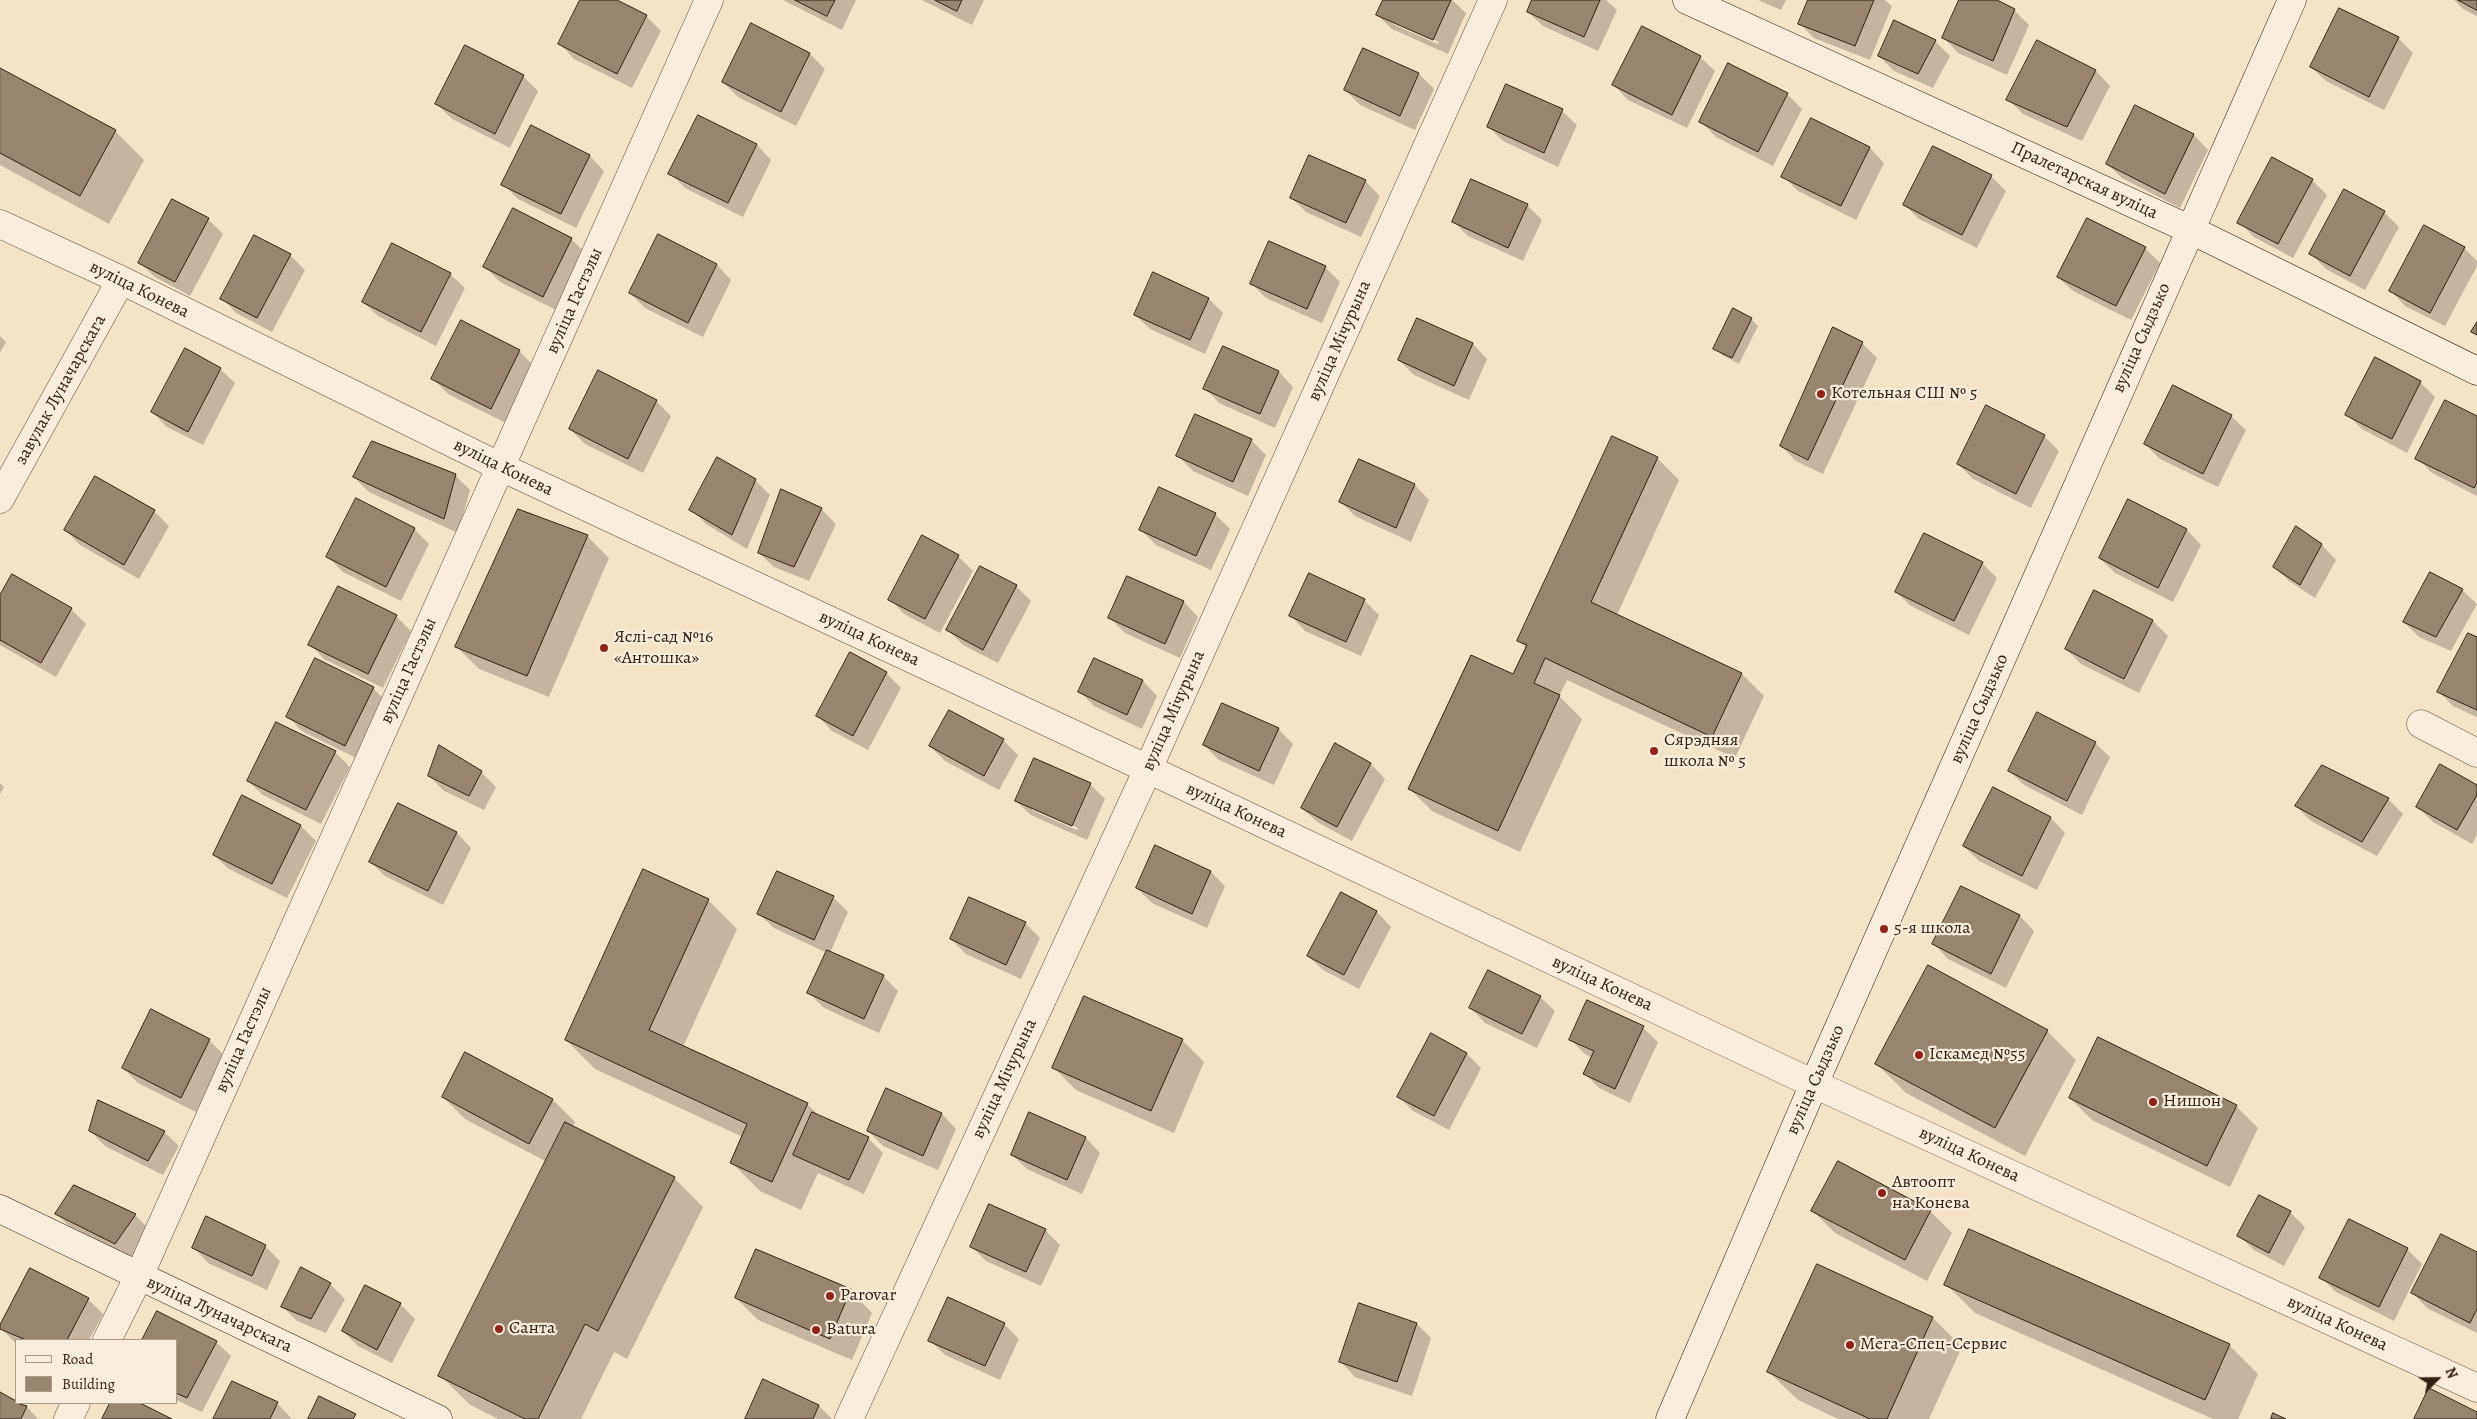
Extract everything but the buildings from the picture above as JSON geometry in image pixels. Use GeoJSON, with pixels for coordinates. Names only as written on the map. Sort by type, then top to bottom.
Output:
{"type":"FeatureCollection","features":[{"type":"Feature","properties":{"kind":"street","name":"вуліца Гастэлы"},"geometry":{"type":"LineString","coordinates":[[107,1339],[138,1276],[709,0]]}},
{"type":"Feature","properties":{"kind":"street","name":"вуліца Мічурына"},"geometry":{"type":"LineString","coordinates":[[849,1419],[1148,769],[1493,0]]}},
{"type":"Feature","properties":{"kind":"street","name":"Пралетарская вуліца"},"geometry":{"type":"LineString","coordinates":[[1688,0],[2189,229],[2477,371]]}},
{"type":"Feature","properties":{"kind":"street","name":"вуліца Сыдзько"},"geometry":{"type":"LineString","coordinates":[[1670,1419],[1814,1084],[2189,229],[2292,0]]}},
{"type":"Feature","properties":{"kind":"street","name":"вуліца Конева"},"geometry":{"type":"LineString","coordinates":[[0,224],[121,280],[500,467],[1148,769],[1814,1084],[2477,1388]]}},
{"type":"Feature","properties":{"kind":"street","name":"завулак Луначарскага"},"geometry":{"type":"LineString","coordinates":[[0,499],[121,280]]}},
{"type":"Feature","properties":{"kind":"street"},"geometry":{"type":"LineString","coordinates":[[2421,724],[2477,753]]}},
{"type":"Feature","properties":{"kind":"street","name":"вуліца Луначарскага"},"geometry":{"type":"LineString","coordinates":[[0,1209],[438,1419]]}},
{"type":"Feature","properties":{"kind":"street"},"geometry":{"type":"LineString","coordinates":[[68,1419],[76,1404]]}},
{"type":"Feature","properties":{"kind":"place","name":"Котельная СШ № 5"},"geometry":{"type":"Point","coordinates":[1821,394]}},
{"type":"Feature","properties":{"kind":"place","name":"Яслі-сад №16 «Антошка»"},"geometry":{"type":"Point","coordinates":[604,648]}},
{"type":"Feature","properties":{"kind":"place","name":"Сярэдняя школа № 5"},"geometry":{"type":"Point","coordinates":[1654,751]}},
{"type":"Feature","properties":{"kind":"place","name":"5-я школа"},"geometry":{"type":"Point","coordinates":[1884,929]}},
{"type":"Feature","properties":{"kind":"place","name":"Іскамед №55"},"geometry":{"type":"Point","coordinates":[1919,1055]}},
{"type":"Feature","properties":{"kind":"place","name":"Нишон"},"geometry":{"type":"Point","coordinates":[2153,1102]}},
{"type":"Feature","properties":{"kind":"place","name":"Автоопт на Конева"},"geometry":{"type":"Point","coordinates":[1882,1193]}},
{"type":"Feature","properties":{"kind":"place","name":"Parovar"},"geometry":{"type":"Point","coordinates":[830,1296]}},
{"type":"Feature","properties":{"kind":"place","name":"Санта"},"geometry":{"type":"Point","coordinates":[499,1329]}},
{"type":"Feature","properties":{"kind":"place","name":"Batura"},"geometry":{"type":"Point","coordinates":[816,1330]}},
{"type":"Feature","properties":{"kind":"place","name":"Мега-Спец-Сервис"},"geometry":{"type":"Point","coordinates":[1850,1345]}}]}
